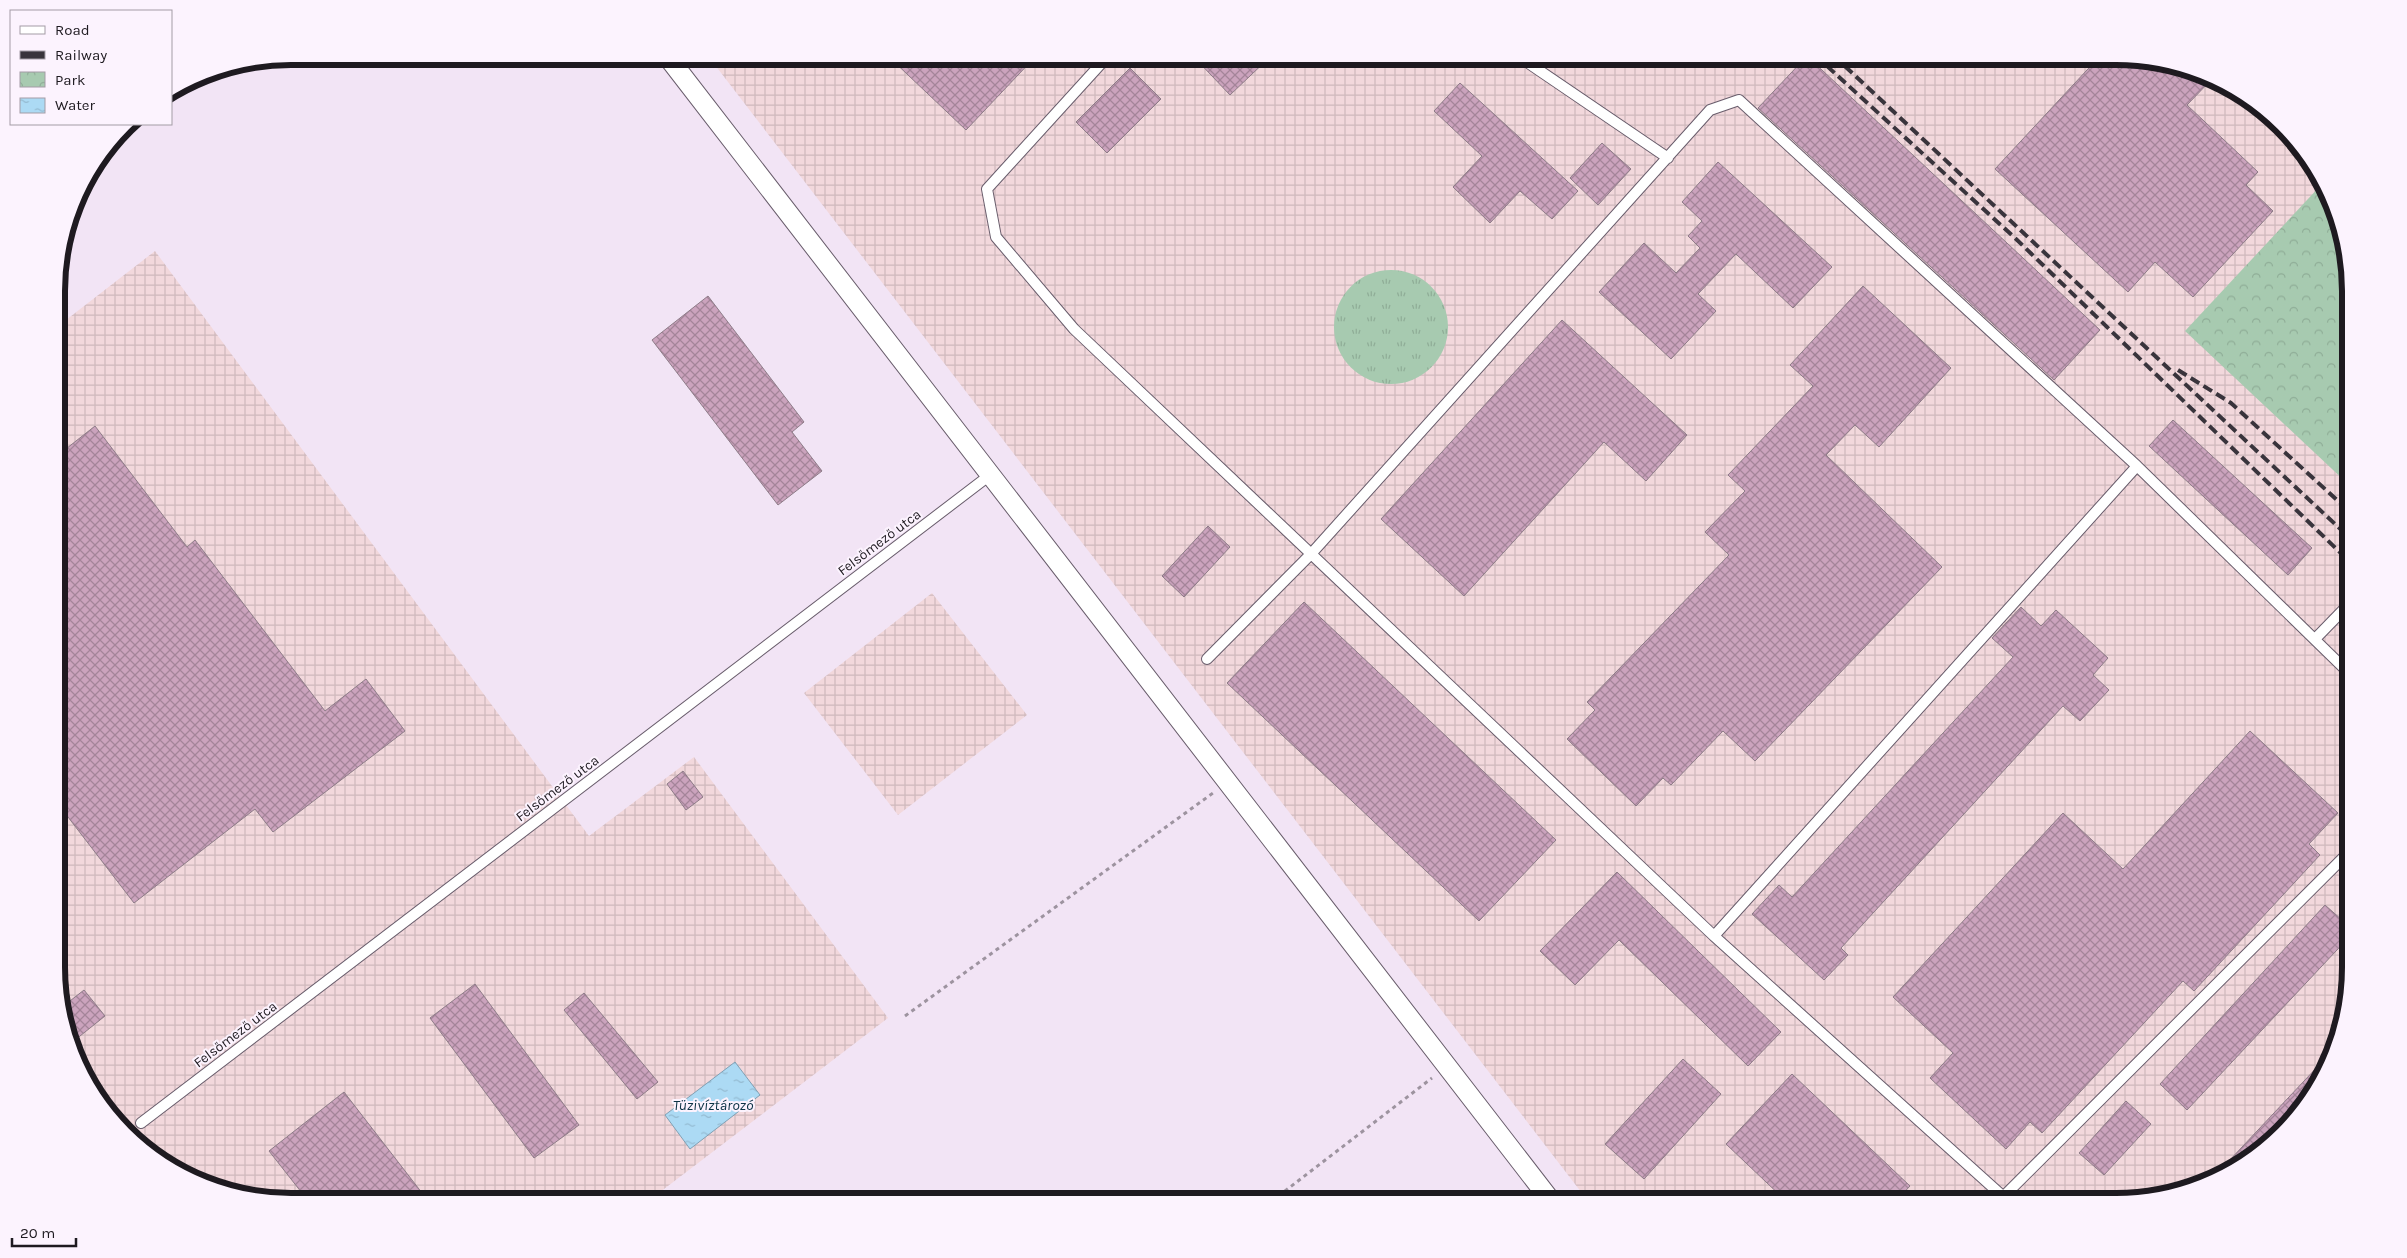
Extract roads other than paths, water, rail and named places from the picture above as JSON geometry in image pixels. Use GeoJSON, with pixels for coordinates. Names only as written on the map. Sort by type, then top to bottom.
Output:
{"type":"FeatureCollection","features":[{"type":"Feature","properties":{"kind":"street"},"geometry":{"type":"LineString","coordinates":[[674,65],[1545,1193]]}},
{"type":"Feature","properties":{"kind":"lane"},"geometry":{"type":"LineString","coordinates":[[1100,65],[987,189],[996,237],[1074,329],[1714,936],[1998,1193]]}},
{"type":"Feature","properties":{"kind":"lane"},"geometry":{"type":"LineString","coordinates":[[1531,65],[1668,158]]}},
{"type":"Feature","properties":{"kind":"lane"},"geometry":{"type":"LineString","coordinates":[[1207,659],[1311,554],[1710,110],[1739,100],[2137,466],[2342,666]]}},
{"type":"Feature","properties":{"kind":"lane"},"geometry":{"type":"LineString","coordinates":[[1714,936],[2137,466]]}},
{"type":"Feature","properties":{"kind":"lane","name":"Felsőmező utca"},"geometry":{"type":"LineString","coordinates":[[141,1123],[990,475]]}},
{"type":"Feature","properties":{"kind":"lane"},"geometry":{"type":"LineString","coordinates":[[2314,639],[2342,611]]}},
{"type":"Feature","properties":{"kind":"lane"},"geometry":{"type":"LineString","coordinates":[[2011,1193],[2342,859]]}},
{"type":"Feature","properties":{"kind":"water","name":"Tüzivíztározó"},"geometry":{"type":"Polygon","coordinates":[[[735,1062],[760,1095],[690,1149],[665,1115],[735,1062]]]}},
{"type":"Feature","properties":{"kind":"railway"},"geometry":{"type":"LineString","coordinates":[[1826,65],[2015,238],[2342,554]]}},
{"type":"Feature","properties":{"kind":"railway"},"geometry":{"type":"LineString","coordinates":[[1844,65],[2342,531]]}},
{"type":"Feature","properties":{"kind":"railway"},"geometry":{"type":"LineString","coordinates":[[2178,370],[2231,403],[2342,505]]}}]}
